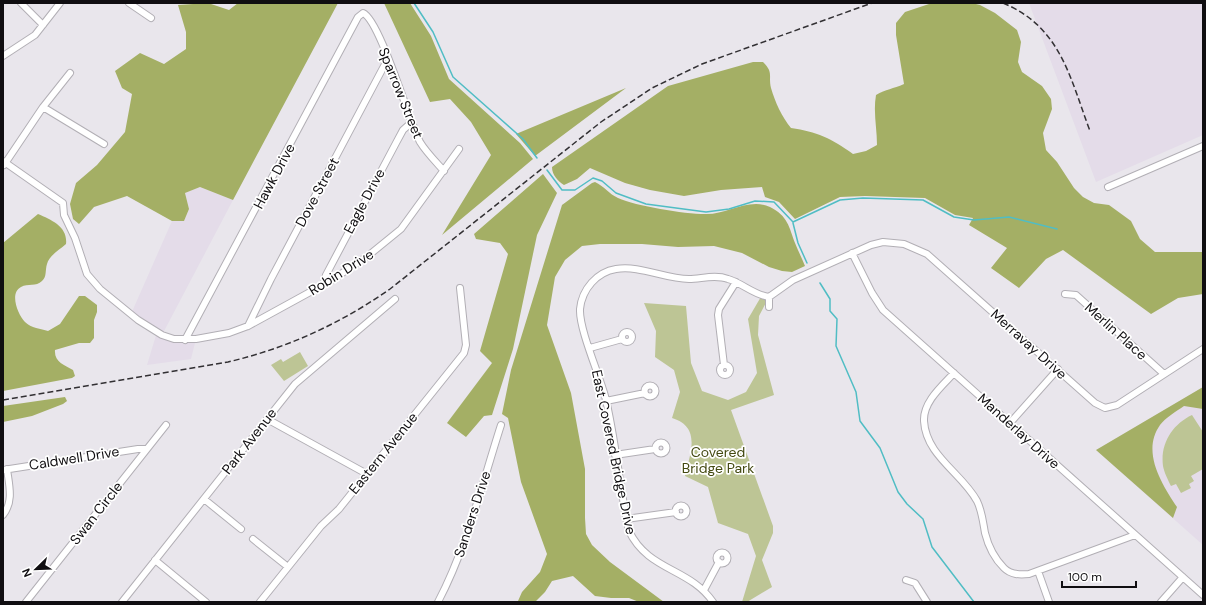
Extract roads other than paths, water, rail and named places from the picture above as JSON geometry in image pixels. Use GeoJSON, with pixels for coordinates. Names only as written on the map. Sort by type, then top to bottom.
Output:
{"type":"FeatureCollection","features":[{"type":"Feature","properties":{"kind":"street"},"geometry":{"type":"LineString","coordinates":[[21,3],[42,25]]}},
{"type":"Feature","properties":{"kind":"street"},"geometry":{"type":"LineString","coordinates":[[3,56],[27,41],[60,3]]}},
{"type":"Feature","properties":{"kind":"street"},"geometry":{"type":"LineString","coordinates":[[129,3],[151,18]]}},
{"type":"Feature","properties":{"kind":"street","name":"Sparrow Street"},"geometry":{"type":"LineString","coordinates":[[363,13],[366,14],[372,25],[389,61],[422,145],[444,170]]}},
{"type":"Feature","properties":{"kind":"street","name":"Hawk Drive"},"geometry":{"type":"LineString","coordinates":[[185,340],[358,17],[363,13]]}},
{"type":"Feature","properties":{"kind":"street","name":"Dove Street"},"geometry":{"type":"LineString","coordinates":[[248,326],[271,279],[384,66],[389,61]]}},
{"type":"Feature","properties":{"kind":"street"},"geometry":{"type":"LineString","coordinates":[[70,73],[43,107],[4,163],[63,203],[64,215],[75,238],[87,274],[100,289],[138,320],[162,335],[174,339],[185,340]]}},
{"type":"Feature","properties":{"kind":"street"},"geometry":{"type":"LineString","coordinates":[[43,107],[104,144]]}},
{"type":"Feature","properties":{"kind":"street","name":"Eagle Drive"},"geometry":{"type":"LineString","coordinates":[[324,284],[329,268],[396,142],[403,130],[412,122]]}},
{"type":"Feature","properties":{"kind":"street"},"geometry":{"type":"LineString","coordinates":[[1108,187],[1203,146]]}},
{"type":"Feature","properties":{"kind":"street","name":"Robin Drive"},"geometry":{"type":"LineString","coordinates":[[185,340],[229,333],[248,326],[324,284],[394,236],[459,149]]}},
{"type":"Feature","properties":{"kind":"street","name":"Merravay Drive"},"geometry":{"type":"LineString","coordinates":[[852,253],[883,242],[904,244],[919,249],[947,271],[1095,403],[1105,408],[1117,405],[1203,348]]}},
{"type":"Feature","properties":{"kind":"street"},"geometry":{"type":"LineString","coordinates":[[769,307],[769,297],[773,296],[794,280],[852,253]]}},
{"type":"Feature","properties":{"kind":"street","name":"Manderlay Drive"},"geometry":{"type":"LineString","coordinates":[[852,253],[872,294],[883,310],[1203,595]]}},
{"type":"Feature","properties":{"kind":"street","name":"East Covered Bridge Drive"},"geometry":{"type":"LineString","coordinates":[[713,602],[704,590],[649,557],[641,550],[629,531],[606,401],[581,319],[581,302],[593,281],[607,272],[617,269],[628,269],[683,278],[722,277],[736,282],[758,294],[769,297]]}},
{"type":"Feature","properties":{"kind":"street"},"geometry":{"type":"LineString","coordinates":[[724,365],[718,315],[719,309],[736,282]]}},
{"type":"Feature","properties":{"kind":"street","name":"Eastern Avenue"},"geometry":{"type":"LineString","coordinates":[[260,602],[321,526],[339,509],[464,353],[466,345],[460,288]]}},
{"type":"Feature","properties":{"kind":"street","name":"Merlin Place"},"geometry":{"type":"LineString","coordinates":[[1065,294],[1076,295],[1164,374]]}},
{"type":"Feature","properties":{"kind":"street","name":"Park Avenue"},"geometry":{"type":"LineString","coordinates":[[122,602],[295,384],[395,300]]}},
{"type":"Feature","properties":{"kind":"street"},"geometry":{"type":"LineString","coordinates":[[590,348],[622,338]]}},
{"type":"Feature","properties":{"kind":"street"},"geometry":{"type":"LineString","coordinates":[[1010,423],[1058,369]]}},
{"type":"Feature","properties":{"kind":"street"},"geometry":{"type":"LineString","coordinates":[[954,373],[928,403],[924,417],[927,434],[934,448],[946,465],[969,488],[977,501],[988,540],[1002,567],[1009,572],[1018,575],[1038,570],[1134,535]]}},
{"type":"Feature","properties":{"kind":"street"},"geometry":{"type":"LineString","coordinates":[[606,401],[645,393]]}},
{"type":"Feature","properties":{"kind":"street"},"geometry":{"type":"LineString","coordinates":[[267,419],[366,474]]}},
{"type":"Feature","properties":{"kind":"street","name":"Swan Circle"},"geometry":{"type":"LineString","coordinates":[[26,602],[166,425]]}},
{"type":"Feature","properties":{"kind":"street","name":"Sanders Drive"},"geometry":{"type":"LineString","coordinates":[[438,602],[451,578],[460,553],[501,425]]}},
{"type":"Feature","properties":{"kind":"street","name":"Caldwell Drive"},"geometry":{"type":"LineString","coordinates":[[5,469],[138,448],[146,449]]}},
{"type":"Feature","properties":{"kind":"street"},"geometry":{"type":"LineString","coordinates":[[615,456],[655,449]]}},
{"type":"Feature","properties":{"kind":"street"},"geometry":{"type":"LineString","coordinates":[[3,515],[8,507],[11,497],[5,469]]}},
{"type":"Feature","properties":{"kind":"street"},"geometry":{"type":"LineString","coordinates":[[204,499],[241,528]]}},
{"type":"Feature","properties":{"kind":"street"},"geometry":{"type":"LineString","coordinates":[[626,519],[676,512]]}},
{"type":"Feature","properties":{"kind":"street"},"geometry":{"type":"LineString","coordinates":[[253,539],[288,567]]}},
{"type":"Feature","properties":{"kind":"street"},"geometry":{"type":"LineString","coordinates":[[155,560],[206,602]]}},
{"type":"Feature","properties":{"kind":"street"},"geometry":{"type":"LineString","coordinates":[[704,590],[719,562]]}},
{"type":"Feature","properties":{"kind":"street"},"geometry":{"type":"LineString","coordinates":[[1038,570],[1049,602]]}},
{"type":"Feature","properties":{"kind":"street"},"geometry":{"type":"LineString","coordinates":[[1161,602],[1183,577]]}},
{"type":"Feature","properties":{"kind":"street"},"geometry":{"type":"LineString","coordinates":[[906,580],[915,583],[927,602]]}},
{"type":"Feature","properties":{"kind":"waterway"},"geometry":{"type":"LineString","coordinates":[[414,3],[433,32],[453,77],[523,139],[537,158]]}},
{"type":"Feature","properties":{"kind":"waterway"},"geometry":{"type":"LineString","coordinates":[[547,170],[562,190],[575,190],[593,178],[602,181],[616,193],[646,204],[706,212],[729,209],[755,201],[774,202],[793,222],[840,200],[863,198],[923,200],[954,217],[974,220],[1009,217],[1057,229]]}},
{"type":"Feature","properties":{"kind":"waterway"},"geometry":{"type":"LineString","coordinates":[[793,223],[798,243],[807,263]]}},
{"type":"Feature","properties":{"kind":"waterway"},"geometry":{"type":"LineString","coordinates":[[820,283],[830,299],[830,311],[837,319],[836,346],[856,392],[860,421],[880,448],[898,492],[907,504],[923,519],[932,547],[974,602]]}},
{"type":"Feature","properties":{"kind":"railway"},"geometry":{"type":"LineString","coordinates":[[3,400],[228,362],[271,350],[332,324],[371,302],[390,289],[601,122],[652,88],[702,64],[872,3]]}},
{"type":"Feature","properties":{"kind":"railway"},"geometry":{"type":"LineString","coordinates":[[1003,3],[1023,13],[1051,40],[1061,56],[1069,74],[1090,131]]}},
{"type":"Feature","properties":{"kind":"park label","name":"Covered Bridge Park"},"geometry":{"type":"Point","coordinates":[718,460]}}]}
